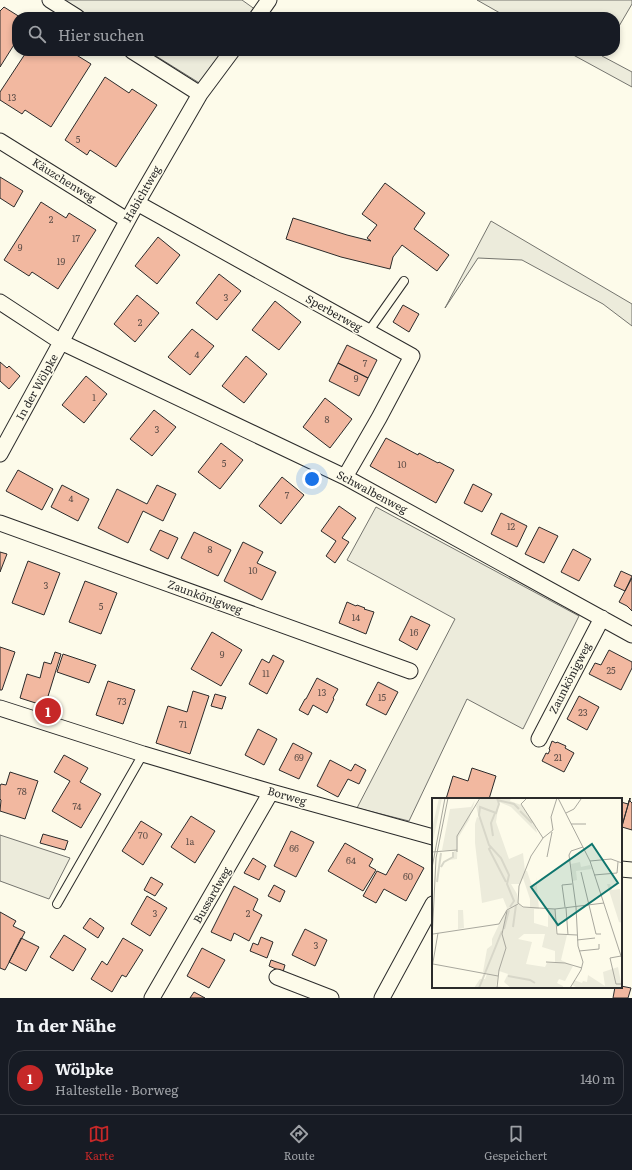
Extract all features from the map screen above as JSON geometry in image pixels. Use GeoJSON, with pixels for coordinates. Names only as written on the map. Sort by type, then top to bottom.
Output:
{"type":"FeatureCollection","features":[{"type":"Feature","properties":{"kind":"street"},"geometry":{"type":"LineString","coordinates":[[50,0],[69,12]]}},
{"type":"Feature","properties":{"kind":"street"},"geometry":{"type":"LineString","coordinates":[[261,12],[269,0]]}},
{"type":"Feature","properties":{"kind":"street"},"geometry":{"type":"LineString","coordinates":[[140,56],[200,94]]}},
{"type":"Feature","properties":{"kind":"street","name":"Habichtweg"},"geometry":{"type":"LineString","coordinates":[[61,342],[127,220],[200,94],[228,56]]}},
{"type":"Feature","properties":{"kind":"street","name":"Käuzchenweg"},"geometry":{"type":"LineString","coordinates":[[0,141],[127,220]]}},
{"type":"Feature","properties":{"kind":"street","name":"Sperberweg"},"geometry":{"type":"LineString","coordinates":[[137,203],[412,356],[345,477]]}},
{"type":"Feature","properties":{"kind":"street","name":"In der Wölpke"},"geometry":{"type":"LineString","coordinates":[[0,302],[61,342],[0,454]]}},
{"type":"Feature","properties":{"kind":"street","name":"Schwalbenweg"},"geometry":{"type":"LineString","coordinates":[[61,342],[345,477],[632,635]]}},
{"type":"Feature","properties":{"kind":"street","name":"Zaunkönigweg"},"geometry":{"type":"LineString","coordinates":[[0,523],[410,671]]}},
{"type":"Feature","properties":{"kind":"street","name":"Zaunkönigweg"},"geometry":{"type":"LineString","coordinates":[[539,739],[602,618]]}},
{"type":"Feature","properties":{"kind":"street","name":"Borweg"},"geometry":{"type":"LineString","coordinates":[[0,708],[143,754],[271,792],[432,837]]}},
{"type":"Feature","properties":{"kind":"street","name":"Bussardweg"},"geometry":{"type":"LineString","coordinates":[[152,998],[271,792]]}},
{"type":"Feature","properties":{"kind":"street"},"geometry":{"type":"LineString","coordinates":[[622,869],[632,870]]}},
{"type":"Feature","properties":{"kind":"street"},"geometry":{"type":"LineString","coordinates":[[382,998],[432,906]]}},
{"type":"Feature","properties":{"kind":"street"},"geometry":{"type":"LineString","coordinates":[[277,977],[331,998]]}},
{"type":"Feature","properties":{"kind":"lane"},"geometry":{"type":"LineString","coordinates":[[368,332],[404,281]]}},
{"type":"Feature","properties":{"kind":"lane"},"geometry":{"type":"LineString","coordinates":[[58,904],[143,754]]}},
{"type":"Feature","properties":{"kind":"shaded area"},"geometry":{"type":"Polygon","coordinates":[[[64,0],[242,0],[256,10],[255,12],[84,12],[64,0]]]}},
{"type":"Feature","properties":{"kind":"shaded area"},"geometry":{"type":"Polygon","coordinates":[[[477,0],[632,0],[632,4],[620,24],[620,12],[498,12],[477,0]]]}},
{"type":"Feature","properties":{"kind":"shaded area"},"geometry":{"type":"Polygon","coordinates":[[[156,56],[222,56],[201,84],[156,56]]]}},
{"type":"Feature","properties":{"kind":"shaded area"},"geometry":{"type":"Polygon","coordinates":[[[575,56],[602,56],[632,72],[632,87],[575,56]]]}},
{"type":"Feature","properties":{"kind":"shaded area"},"geometry":{"type":"Polygon","coordinates":[[[491,221],[632,304],[632,326],[603,304],[522,260],[478,258],[445,308],[491,221]]]}},
{"type":"Feature","properties":{"kind":"shaded area"},"geometry":{"type":"Polygon","coordinates":[[[376,507],[579,616],[523,729],[467,699],[409,821],[357,808],[455,619],[347,560],[376,507]]]}},
{"type":"Feature","properties":{"kind":"shaded area"},"geometry":{"type":"Polygon","coordinates":[[[0,835],[70,858],[49,899],[0,881],[0,835]]]}},
{"type":"Feature","properties":{"kind":"building"},"geometry":{"type":"Polygon","coordinates":[[[4,7],[12,12],[12,48],[0,67],[0,11],[4,7]]]}},
{"type":"Feature","properties":{"kind":"building"},"geometry":{"type":"Polygon","coordinates":[[[24,56],[78,56],[91,64],[51,127],[25,110],[22,114],[0,100],[0,92],[24,56]]]}},
{"type":"Feature","properties":{"kind":"building"},"geometry":{"type":"Polygon","coordinates":[[[105,77],[129,93],[132,89],[157,105],[116,167],[90,150],[87,155],[65,140],[105,77]]]}},
{"type":"Feature","properties":{"kind":"building"},"geometry":{"type":"Polygon","coordinates":[[[0,177],[23,191],[14,207],[0,198],[0,177]]]}},
{"type":"Feature","properties":{"kind":"building"},"geometry":{"type":"Polygon","coordinates":[[[385,183],[425,213],[414,229],[449,255],[437,271],[402,245],[393,257],[390,269],[341,257],[286,239],[293,218],[371,241],[367,238],[377,225],[362,214],[385,183]]]}},
{"type":"Feature","properties":{"kind":"building"},"geometry":{"type":"Polygon","coordinates":[[[41,202],[66,218],[69,213],[96,230],[58,289],[32,272],[29,276],[4,260],[41,202]]]}},
{"type":"Feature","properties":{"kind":"building"},"geometry":{"type":"Polygon","coordinates":[[[158,237],[180,255],[157,284],[135,266],[158,237]]]}},
{"type":"Feature","properties":{"kind":"building"},"geometry":{"type":"Polygon","coordinates":[[[219,274],[241,291],[217,320],[196,303],[219,274]]]}},
{"type":"Feature","properties":{"kind":"building"},"geometry":{"type":"Polygon","coordinates":[[[137,295],[159,313],[135,342],[114,324],[137,295]]]}},
{"type":"Feature","properties":{"kind":"building"},"geometry":{"type":"Polygon","coordinates":[[[275,301],[301,322],[279,350],[252,330],[275,301]]]}},
{"type":"Feature","properties":{"kind":"building"},"geometry":{"type":"Polygon","coordinates":[[[403,305],[419,314],[409,332],[393,322],[403,305]]]}},
{"type":"Feature","properties":{"kind":"building"},"geometry":{"type":"Polygon","coordinates":[[[192,329],[214,346],[190,375],[168,357],[192,329]]]}},
{"type":"Feature","properties":{"kind":"building"},"geometry":{"type":"Polygon","coordinates":[[[347,345],[377,360],[368,378],[338,363],[347,345]]]}},
{"type":"Feature","properties":{"kind":"building"},"geometry":{"type":"Polygon","coordinates":[[[246,356],[267,374],[244,403],[222,386],[246,356]]]}},
{"type":"Feature","properties":{"kind":"building"},"geometry":{"type":"Polygon","coordinates":[[[0,362],[7,368],[9,366],[20,376],[9,389],[0,381],[0,362]]]}},
{"type":"Feature","properties":{"kind":"building"},"geometry":{"type":"Polygon","coordinates":[[[338,363],[368,378],[359,396],[329,381],[338,363]]]}},
{"type":"Feature","properties":{"kind":"building"},"geometry":{"type":"Polygon","coordinates":[[[86,376],[107,394],[84,423],[62,405],[86,376]]]}},
{"type":"Feature","properties":{"kind":"building"},"geometry":{"type":"Polygon","coordinates":[[[325,398],[352,419],[330,448],[303,427],[325,398]]]}},
{"type":"Feature","properties":{"kind":"building"},"geometry":{"type":"Polygon","coordinates":[[[154,410],[176,427],[152,456],[130,439],[154,410]]]}},
{"type":"Feature","properties":{"kind":"building"},"geometry":{"type":"Polygon","coordinates":[[[386,438],[418,455],[419,453],[454,470],[436,503],[370,466],[386,438]]]}},
{"type":"Feature","properties":{"kind":"building"},"geometry":{"type":"Polygon","coordinates":[[[221,443],[243,460],[220,489],[198,472],[221,443]]]}},
{"type":"Feature","properties":{"kind":"building"},"geometry":{"type":"Polygon","coordinates":[[[18,470],[53,489],[42,510],[6,491],[18,470]]]}},
{"type":"Feature","properties":{"kind":"building"},"geometry":{"type":"Polygon","coordinates":[[[282,477],[304,495],[281,524],[259,506],[282,477]]]}},
{"type":"Feature","properties":{"kind":"building"},"geometry":{"type":"Polygon","coordinates":[[[473,484],[492,494],[482,512],[464,503],[473,484]]]}},
{"type":"Feature","properties":{"kind":"building"},"geometry":{"type":"Polygon","coordinates":[[[62,485],[89,499],[78,521],[51,507],[62,485]]]}},
{"type":"Feature","properties":{"kind":"building"},"geometry":{"type":"Polygon","coordinates":[[[157,485],[176,494],[163,521],[143,511],[128,543],[98,528],[117,489],[147,504],[157,485]]]}},
{"type":"Feature","properties":{"kind":"building"},"geometry":{"type":"Polygon","coordinates":[[[339,506],[356,518],[342,538],[349,542],[335,563],[326,556],[336,541],[321,531],[339,506]]]}},
{"type":"Feature","properties":{"kind":"building"},"geometry":{"type":"Polygon","coordinates":[[[501,513],[527,526],[517,547],[491,534],[501,513]]]}},
{"type":"Feature","properties":{"kind":"building"},"geometry":{"type":"Polygon","coordinates":[[[539,527],[558,536],[544,563],[525,554],[539,527]]]}},
{"type":"Feature","properties":{"kind":"building"},"geometry":{"type":"Polygon","coordinates":[[[160,530],[178,538],[168,559],[150,550],[160,530]]]}},
{"type":"Feature","properties":{"kind":"building"},"geometry":{"type":"Polygon","coordinates":[[[194,532],[231,550],[218,576],[181,558],[194,532]]]}},
{"type":"Feature","properties":{"kind":"building"},"geometry":{"type":"Polygon","coordinates":[[[243,542],[263,552],[257,563],[276,572],[262,600],[224,581],[243,542]]]}},
{"type":"Feature","properties":{"kind":"building"},"geometry":{"type":"Polygon","coordinates":[[[573,549],[591,559],[579,581],[561,572],[573,549]]]}},
{"type":"Feature","properties":{"kind":"building"},"geometry":{"type":"Polygon","coordinates":[[[0,552],[7,554],[0,572],[0,552]]]}},
{"type":"Feature","properties":{"kind":"building"},"geometry":{"type":"Polygon","coordinates":[[[28,561],[60,573],[44,615],[12,603],[28,561]]]}},
{"type":"Feature","properties":{"kind":"building"},"geometry":{"type":"Polygon","coordinates":[[[621,571],[632,576],[625,591],[614,586],[621,571]]]}},
{"type":"Feature","properties":{"kind":"building"},"geometry":{"type":"Polygon","coordinates":[[[632,578],[632,611],[627,606],[619,602],[632,578]]]}},
{"type":"Feature","properties":{"kind":"building"},"geometry":{"type":"Polygon","coordinates":[[[85,581],[117,593],[101,634],[69,622],[85,581]]]}},
{"type":"Feature","properties":{"kind":"building"},"geometry":{"type":"Polygon","coordinates":[[[347,602],[374,612],[366,634],[339,623],[347,602]]]}},
{"type":"Feature","properties":{"kind":"building"},"geometry":{"type":"Polygon","coordinates":[[[411,616],[430,625],[417,650],[399,640],[411,616]]]}},
{"type":"Feature","properties":{"kind":"building"},"geometry":{"type":"Polygon","coordinates":[[[212,632],[242,650],[221,686],[191,669],[212,632]]]}},
{"type":"Feature","properties":{"kind":"building"},"geometry":{"type":"Polygon","coordinates":[[[0,647],[15,652],[2,690],[0,690],[0,647]]]}},
{"type":"Feature","properties":{"kind":"building"},"geometry":{"type":"Polygon","coordinates":[[[609,650],[632,662],[632,668],[621,690],[589,674],[595,663],[601,665],[609,650]]]}},
{"type":"Feature","properties":{"kind":"building"},"geometry":{"type":"Polygon","coordinates":[[[55,652],[61,654],[45,706],[20,698],[27,674],[40,678],[44,662],[51,664],[55,652]]]}},
{"type":"Feature","properties":{"kind":"building"},"geometry":{"type":"Polygon","coordinates":[[[63,654],[96,665],[89,683],[57,672],[63,654]]]}},
{"type":"Feature","properties":{"kind":"building"},"geometry":{"type":"Polygon","coordinates":[[[273,655],[284,661],[267,694],[249,684],[262,659],[269,663],[273,655]]]}},
{"type":"Feature","properties":{"kind":"building"},"geometry":{"type":"Polygon","coordinates":[[[317,678],[338,689],[327,713],[313,705],[308,715],[299,710],[317,678]]]}},
{"type":"Feature","properties":{"kind":"building"},"geometry":{"type":"Polygon","coordinates":[[[108,681],[135,690],[123,724],[96,715],[108,681]]]}},
{"type":"Feature","properties":{"kind":"building"},"geometry":{"type":"Polygon","coordinates":[[[378,682],[398,692],[386,715],[366,705],[378,682]]]}},
{"type":"Feature","properties":{"kind":"building"},"geometry":{"type":"Polygon","coordinates":[[[193,691],[209,696],[190,754],[156,743],[168,706],[187,712],[193,691]]]}},
{"type":"Feature","properties":{"kind":"building"},"geometry":{"type":"Polygon","coordinates":[[[215,694],[226,697],[222,709],[211,706],[215,694]]]}},
{"type":"Feature","properties":{"kind":"building"},"geometry":{"type":"Polygon","coordinates":[[[579,696],[599,707],[587,730],[567,719],[579,696]]]}},
{"type":"Feature","properties":{"kind":"building"},"geometry":{"type":"Polygon","coordinates":[[[258,729],[277,739],[264,765],[245,755],[258,729]]]}},
{"type":"Feature","properties":{"kind":"building"},"geometry":{"type":"Polygon","coordinates":[[[552,741],[566,746],[565,748],[574,753],[564,772],[542,761],[546,753],[548,754],[550,750],[552,741]]]}},
{"type":"Feature","properties":{"kind":"building"},"geometry":{"type":"Polygon","coordinates":[[[293,743],[312,753],[299,779],[279,770],[293,743]]]}},
{"type":"Feature","properties":{"kind":"building"},"geometry":{"type":"Polygon","coordinates":[[[64,755],[88,768],[80,782],[101,794],[81,828],[52,811],[70,781],[54,772],[64,755]]]}},
{"type":"Feature","properties":{"kind":"building"},"geometry":{"type":"Polygon","coordinates":[[[330,760],[351,771],[355,764],[366,770],[359,784],[348,779],[338,797],[317,786],[330,760]]]}},
{"type":"Feature","properties":{"kind":"building"},"geometry":{"type":"Polygon","coordinates":[[[472,768],[496,776],[489,798],[446,798],[453,776],[468,781],[472,768]]]}},
{"type":"Feature","properties":{"kind":"building"},"geometry":{"type":"Polygon","coordinates":[[[10,772],[38,781],[25,819],[0,811],[0,786],[1,784],[6,785],[10,772]]]}},
{"type":"Feature","properties":{"kind":"building"},"geometry":{"type":"Polygon","coordinates":[[[630,798],[632,803],[632,830],[622,826],[630,798]]]}},
{"type":"Feature","properties":{"kind":"building"},"geometry":{"type":"Polygon","coordinates":[[[630,798],[622,826],[622,802],[628,804],[630,798]]]}},
{"type":"Feature","properties":{"kind":"building"},"geometry":{"type":"Polygon","coordinates":[[[191,816],[215,831],[195,863],[171,847],[191,816]]]}},
{"type":"Feature","properties":{"kind":"building"},"geometry":{"type":"Polygon","coordinates":[[[141,821],[162,834],[143,865],[122,851],[141,821]]]}},
{"type":"Feature","properties":{"kind":"building"},"geometry":{"type":"Polygon","coordinates":[[[291,831],[314,842],[296,877],[274,866],[291,831]]]}},
{"type":"Feature","properties":{"kind":"building"},"geometry":{"type":"Polygon","coordinates":[[[43,834],[68,841],[65,850],[40,843],[43,834]]]}},
{"type":"Feature","properties":{"kind":"building"},"geometry":{"type":"Polygon","coordinates":[[[345,843],[373,859],[369,866],[376,870],[363,891],[328,871],[345,843]]]}},
{"type":"Feature","properties":{"kind":"building"},"geometry":{"type":"Polygon","coordinates":[[[398,854],[424,868],[406,901],[384,889],[376,903],[363,896],[377,871],[386,875],[398,854]]]}},
{"type":"Feature","properties":{"kind":"building"},"geometry":{"type":"Polygon","coordinates":[[[253,858],[266,866],[259,880],[244,873],[253,858]]]}},
{"type":"Feature","properties":{"kind":"building"},"geometry":{"type":"Polygon","coordinates":[[[151,877],[163,884],[155,896],[144,890],[151,877]]]}},
{"type":"Feature","properties":{"kind":"building"},"geometry":{"type":"Polygon","coordinates":[[[274,885],[285,891],[280,902],[268,896],[274,885]]]}},
{"type":"Feature","properties":{"kind":"building"},"geometry":{"type":"Polygon","coordinates":[[[234,886],[258,899],[253,910],[262,915],[249,941],[234,933],[231,941],[211,932],[234,886]]]}},
{"type":"Feature","properties":{"kind":"building"},"geometry":{"type":"Polygon","coordinates":[[[147,896],[167,908],[150,936],[131,924],[147,896]]]}},
{"type":"Feature","properties":{"kind":"building"},"geometry":{"type":"Polygon","coordinates":[[[0,912],[16,921],[13,926],[25,932],[5,970],[0,968],[0,912]]]}},
{"type":"Feature","properties":{"kind":"building"},"geometry":{"type":"Polygon","coordinates":[[[90,918],[104,928],[98,938],[83,928],[90,918]]]}},
{"type":"Feature","properties":{"kind":"building"},"geometry":{"type":"Polygon","coordinates":[[[305,929],[327,940],[315,966],[292,955],[305,929]]]}},
{"type":"Feature","properties":{"kind":"building"},"geometry":{"type":"Polygon","coordinates":[[[64,935],[86,949],[73,971],[50,957],[64,935]]]}},
{"type":"Feature","properties":{"kind":"building"},"geometry":{"type":"Polygon","coordinates":[[[261,937],[273,942],[267,958],[250,951],[253,943],[258,945],[261,937]]]}},
{"type":"Feature","properties":{"kind":"building"},"geometry":{"type":"Polygon","coordinates":[[[21,938],[39,947],[26,971],[9,962],[21,938]]]}},
{"type":"Feature","properties":{"kind":"building"},"geometry":{"type":"Polygon","coordinates":[[[123,938],[143,950],[126,977],[122,975],[112,992],[91,979],[102,961],[107,965],[123,938]]]}},
{"type":"Feature","properties":{"kind":"building"},"geometry":{"type":"Polygon","coordinates":[[[202,948],[225,960],[209,988],[187,976],[202,948]]]}},
{"type":"Feature","properties":{"kind":"building"},"geometry":{"type":"Polygon","coordinates":[[[271,960],[285,965],[283,972],[269,966],[271,960]]]}},
{"type":"Feature","properties":{"kind":"building"},"geometry":{"type":"Polygon","coordinates":[[[622,986],[631,988],[628,998],[613,998],[615,988],[622,988],[622,986]]]}},
{"type":"Feature","properties":{"kind":"building"},"geometry":{"type":"Polygon","coordinates":[[[194,992],[205,998],[190,998],[194,992]]]}},
{"type":"Feature","properties":{"kind":"place","name":"Wölpke"},"geometry":{"type":"Point","coordinates":[48,711]}}]}
